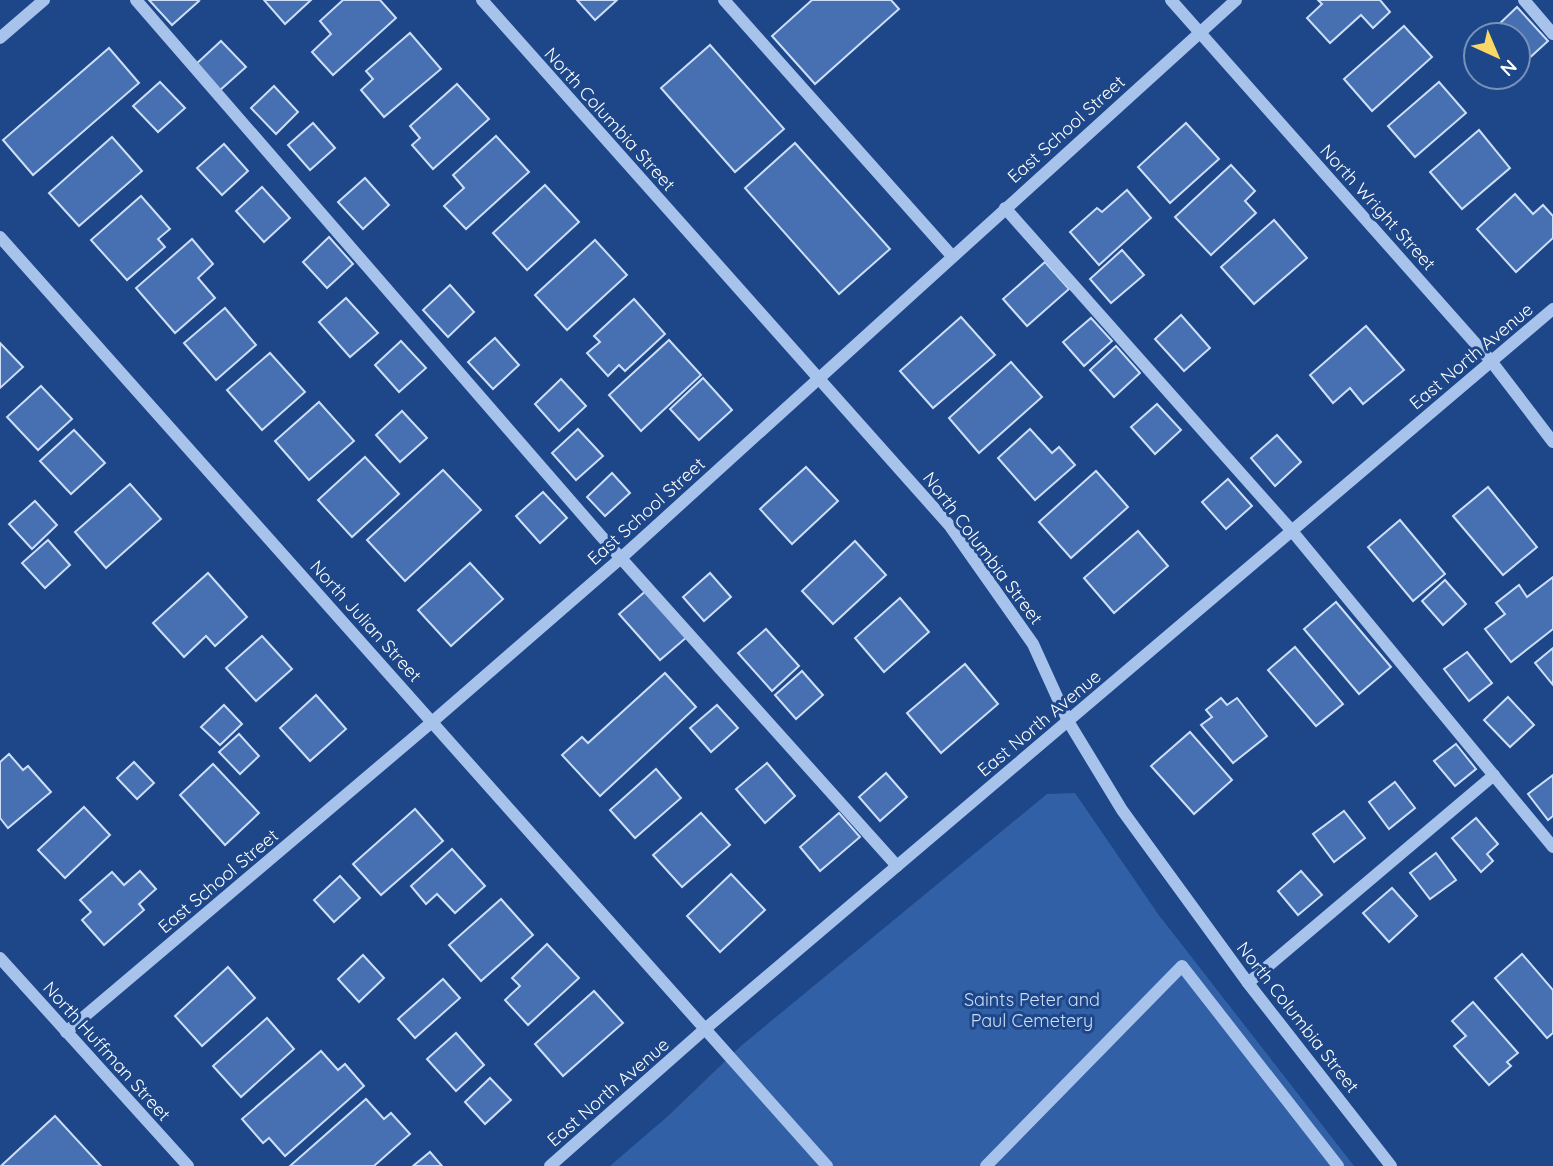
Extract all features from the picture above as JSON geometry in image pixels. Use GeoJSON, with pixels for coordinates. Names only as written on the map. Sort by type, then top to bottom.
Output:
{"type":"FeatureCollection","features":[{"type":"Feature","properties":{"kind":"street"},"geometry":{"type":"LineString","coordinates":[[0,38],[44,0]]}},
{"type":"Feature","properties":{"kind":"street"},"geometry":{"type":"LineString","coordinates":[[136,0],[621,558],[897,866]]}},
{"type":"Feature","properties":{"kind":"street","name":"North Columbia Street"},"geometry":{"type":"LineString","coordinates":[[482,0],[950,526],[1032,644],[1068,722],[1122,810],[1248,983],[1391,1166]]}},
{"type":"Feature","properties":{"kind":"street"},"geometry":{"type":"LineString","coordinates":[[724,0],[952,256]]}},
{"type":"Feature","properties":{"kind":"street","name":"North Wright Street"},"geometry":{"type":"LineString","coordinates":[[1171,0],[1491,361],[1553,442]]}},
{"type":"Feature","properties":{"kind":"street","name":"East School Street"},"geometry":{"type":"LineString","coordinates":[[66,1032],[621,558],[1236,0]]}},
{"type":"Feature","properties":{"kind":"street"},"geometry":{"type":"LineString","coordinates":[[1524,0],[1553,34]]}},
{"type":"Feature","properties":{"kind":"street"},"geometry":{"type":"LineString","coordinates":[[1005,208],[1292,531],[1553,847]]}},
{"type":"Feature","properties":{"kind":"street","name":"North Julian Street"},"geometry":{"type":"LineString","coordinates":[[0,237],[827,1166]]}},
{"type":"Feature","properties":{"kind":"street","name":"East North Avenue"},"geometry":{"type":"LineString","coordinates":[[550,1166],[705,1029],[1553,309]]}},
{"type":"Feature","properties":{"kind":"street"},"geometry":{"type":"LineString","coordinates":[[1248,983],[1494,775]]}},
{"type":"Feature","properties":{"kind":"street","name":"North Huffman Street"},"geometry":{"type":"LineString","coordinates":[[0,958],[188,1166]]}},
{"type":"Feature","properties":{"kind":"street"},"geometry":{"type":"LineString","coordinates":[[986,1166],[1182,966],[1338,1166]]}},
{"type":"Feature","properties":{"kind":"green space","name":"Saints Peter and Paul Cemetery"},"geometry":{"type":"Polygon","coordinates":[[[1075,793],[1158,914],[1354,1166],[610,1166],[668,1116],[742,1045],[1047,794],[1075,793]]]}},
{"type":"Feature","properties":{"kind":"building"},"geometry":{"type":"Polygon","coordinates":[[[149,0],[197,0],[199,1],[172,25],[149,0]]]}},
{"type":"Feature","properties":{"kind":"building"},"geometry":{"type":"Polygon","coordinates":[[[264,0],[311,0],[285,24],[264,0]]]}},
{"type":"Feature","properties":{"kind":"building"},"geometry":{"type":"Polygon","coordinates":[[[343,0],[380,0],[396,18],[333,75],[312,52],[331,34],[320,21],[343,0]]]}},
{"type":"Feature","properties":{"kind":"building"},"geometry":{"type":"Polygon","coordinates":[[[577,0],[617,0],[595,20],[577,0]]]}},
{"type":"Feature","properties":{"kind":"building"},"geometry":{"type":"Polygon","coordinates":[[[812,0],[891,0],[899,9],[815,84],[772,36],[812,0]]]}},
{"type":"Feature","properties":{"kind":"building"},"geometry":{"type":"Polygon","coordinates":[[[1318,0],[1380,0],[1390,12],[1373,28],[1361,15],[1330,43],[1307,18],[1322,4],[1318,0]]]}},
{"type":"Feature","properties":{"kind":"building"},"geometry":{"type":"Polygon","coordinates":[[[1517,7],[1530,21],[1502,21],[1517,7]]]}},
{"type":"Feature","properties":{"kind":"building"},"geometry":{"type":"Polygon","coordinates":[[[1532,23],[1548,41],[1532,56],[1532,23]]]}},
{"type":"Feature","properties":{"kind":"building"},"geometry":{"type":"Polygon","coordinates":[[[1404,26],[1432,57],[1372,111],[1344,79],[1404,26]]]}},
{"type":"Feature","properties":{"kind":"building"},"geometry":{"type":"Polygon","coordinates":[[[410,33],[441,69],[384,117],[361,90],[373,79],[366,71],[410,33]]]}},
{"type":"Feature","properties":{"kind":"building"},"geometry":{"type":"Polygon","coordinates":[[[221,41],[246,67],[219,91],[195,65],[221,41]]]}},
{"type":"Feature","properties":{"kind":"building"},"geometry":{"type":"Polygon","coordinates":[[[710,45],[784,129],[735,172],[661,88],[710,45]]]}},
{"type":"Feature","properties":{"kind":"building"},"geometry":{"type":"Polygon","coordinates":[[[109,48],[139,83],[33,175],[3,140],[109,48]]]}},
{"type":"Feature","properties":{"kind":"building"},"geometry":{"type":"Polygon","coordinates":[[[160,82],[185,108],[158,132],[133,106],[160,82]]]}},
{"type":"Feature","properties":{"kind":"building"},"geometry":{"type":"Polygon","coordinates":[[[1439,82],[1466,113],[1415,157],[1388,126],[1439,82]]]}},
{"type":"Feature","properties":{"kind":"building"},"geometry":{"type":"Polygon","coordinates":[[[457,84],[489,119],[433,169],[412,145],[420,138],[410,126],[457,84]]]}},
{"type":"Feature","properties":{"kind":"building"},"geometry":{"type":"Polygon","coordinates":[[[274,86],[298,112],[276,134],[251,108],[274,86]]]}},
{"type":"Feature","properties":{"kind":"building"},"geometry":{"type":"Polygon","coordinates":[[[313,123],[335,148],[310,170],[288,145],[313,123]]]}},
{"type":"Feature","properties":{"kind":"building"},"geometry":{"type":"Polygon","coordinates":[[[1186,123],[1219,159],[1170,203],[1138,167],[1186,123]]]}},
{"type":"Feature","properties":{"kind":"building"},"geometry":{"type":"Polygon","coordinates":[[[1479,130],[1510,168],[1462,209],[1430,172],[1479,130]]]}},
{"type":"Feature","properties":{"kind":"building"},"geometry":{"type":"Polygon","coordinates":[[[496,136],[529,172],[466,229],[444,206],[464,188],[453,175],[496,136]]]}},
{"type":"Feature","properties":{"kind":"building"},"geometry":{"type":"Polygon","coordinates":[[[112,137],[142,171],[79,226],[49,193],[112,137]]]}},
{"type":"Feature","properties":{"kind":"building"},"geometry":{"type":"Polygon","coordinates":[[[795,143],[890,249],[839,294],[745,188],[795,143]]]}},
{"type":"Feature","properties":{"kind":"building"},"geometry":{"type":"Polygon","coordinates":[[[224,144],[248,171],[222,195],[197,168],[224,144]]]}},
{"type":"Feature","properties":{"kind":"building"},"geometry":{"type":"Polygon","coordinates":[[[1231,165],[1255,191],[1245,201],[1256,213],[1211,255],[1175,217],[1231,165]]]}},
{"type":"Feature","properties":{"kind":"building"},"geometry":{"type":"Polygon","coordinates":[[[365,178],[389,205],[363,229],[338,202],[365,178]]]}},
{"type":"Feature","properties":{"kind":"building"},"geometry":{"type":"Polygon","coordinates":[[[545,185],[579,222],[527,270],[493,233],[545,185]]]}},
{"type":"Feature","properties":{"kind":"building"},"geometry":{"type":"Polygon","coordinates":[[[262,187],[290,218],[264,242],[236,211],[262,187]]]}},
{"type":"Feature","properties":{"kind":"building"},"geometry":{"type":"Polygon","coordinates":[[[1127,190],[1151,218],[1099,265],[1070,232],[1097,208],[1102,212],[1127,190]]]}},
{"type":"Feature","properties":{"kind":"building"},"geometry":{"type":"Polygon","coordinates":[[[1515,194],[1533,214],[1543,205],[1553,216],[1553,238],[1516,272],[1477,229],[1515,194]]]}},
{"type":"Feature","properties":{"kind":"building"},"geometry":{"type":"Polygon","coordinates":[[[141,196],[170,229],[158,239],[165,247],[127,280],[91,240],[141,196]]]}},
{"type":"Feature","properties":{"kind":"building"},"geometry":{"type":"Polygon","coordinates":[[[1274,220],[1307,258],[1254,304],[1221,267],[1274,220]]]}},
{"type":"Feature","properties":{"kind":"building"},"geometry":{"type":"Polygon","coordinates":[[[329,237],[353,264],[327,288],[303,262],[329,237]]]}},
{"type":"Feature","properties":{"kind":"building"},"geometry":{"type":"Polygon","coordinates":[[[192,239],[213,264],[198,278],[215,298],[175,333],[136,288],[192,239]]]}},
{"type":"Feature","properties":{"kind":"building"},"geometry":{"type":"Polygon","coordinates":[[[595,240],[627,275],[567,330],[535,295],[595,240]]]}},
{"type":"Feature","properties":{"kind":"building"},"geometry":{"type":"Polygon","coordinates":[[[1122,250],[1144,275],[1111,303],[1090,279],[1122,250]]]}},
{"type":"Feature","properties":{"kind":"building"},"geometry":{"type":"Polygon","coordinates":[[[1045,262],[1069,289],[1027,326],[1003,299],[1045,262]]]}},
{"type":"Feature","properties":{"kind":"building"},"geometry":{"type":"Polygon","coordinates":[[[450,285],[474,312],[448,337],[423,310],[450,285]]]}},
{"type":"Feature","properties":{"kind":"building"},"geometry":{"type":"Polygon","coordinates":[[[346,298],[378,333],[350,357],[319,322],[346,298]]]}},
{"type":"Feature","properties":{"kind":"building"},"geometry":{"type":"Polygon","coordinates":[[[634,299],[665,334],[625,371],[619,365],[608,376],[587,353],[600,342],[594,336],[634,299]]]}},
{"type":"Feature","properties":{"kind":"building"},"geometry":{"type":"Polygon","coordinates":[[[225,308],[256,345],[216,380],[184,343],[225,308]]]}},
{"type":"Feature","properties":{"kind":"building"},"geometry":{"type":"Polygon","coordinates":[[[1181,315],[1210,348],[1184,371],[1155,339],[1181,315]]]}},
{"type":"Feature","properties":{"kind":"building"},"geometry":{"type":"Polygon","coordinates":[[[961,317],[995,355],[933,408],[900,371],[961,317]]]}},
{"type":"Feature","properties":{"kind":"building"},"geometry":{"type":"Polygon","coordinates":[[[1091,318],[1112,341],[1084,366],[1063,342],[1091,318]]]}},
{"type":"Feature","properties":{"kind":"building"},"geometry":{"type":"Polygon","coordinates":[[[1366,326],[1404,370],[1363,404],[1350,388],[1333,403],[1310,375],[1366,326]]]}},
{"type":"Feature","properties":{"kind":"building"},"geometry":{"type":"Polygon","coordinates":[[[495,338],[519,365],[493,389],[468,362],[495,338]]]}},
{"type":"Feature","properties":{"kind":"building"},"geometry":{"type":"Polygon","coordinates":[[[669,340],[701,375],[641,431],[609,395],[669,340]]]}},
{"type":"Feature","properties":{"kind":"building"},"geometry":{"type":"Polygon","coordinates":[[[401,341],[426,368],[399,392],[375,365],[401,341]]]}},
{"type":"Feature","properties":{"kind":"building"},"geometry":{"type":"Polygon","coordinates":[[[0,343],[23,367],[0,388],[0,343]]]}},
{"type":"Feature","properties":{"kind":"building"},"geometry":{"type":"Polygon","coordinates":[[[1116,346],[1140,373],[1114,397],[1090,370],[1116,346]]]}},
{"type":"Feature","properties":{"kind":"building"},"geometry":{"type":"Polygon","coordinates":[[[270,353],[305,392],[262,430],[227,390],[270,353]]]}},
{"type":"Feature","properties":{"kind":"building"},"geometry":{"type":"Polygon","coordinates":[[[1011,362],[1042,397],[979,453],[949,418],[1011,362]]]}},
{"type":"Feature","properties":{"kind":"building"},"geometry":{"type":"Polygon","coordinates":[[[703,378],[732,410],[699,440],[670,409],[703,378]]]}},
{"type":"Feature","properties":{"kind":"building"},"geometry":{"type":"Polygon","coordinates":[[[561,379],[586,406],[559,431],[535,404],[561,379]]]}},
{"type":"Feature","properties":{"kind":"building"},"geometry":{"type":"Polygon","coordinates":[[[41,386],[72,419],[38,450],[7,417],[41,386]]]}},
{"type":"Feature","properties":{"kind":"building"},"geometry":{"type":"Polygon","coordinates":[[[319,402],[354,441],[309,480],[275,441],[319,402]]]}},
{"type":"Feature","properties":{"kind":"building"},"geometry":{"type":"Polygon","coordinates":[[[1157,404],[1181,430],[1155,454],[1131,427],[1157,404]]]}},
{"type":"Feature","properties":{"kind":"building"},"geometry":{"type":"Polygon","coordinates":[[[402,411],[427,438],[400,462],[376,435],[402,411]]]}},
{"type":"Feature","properties":{"kind":"building"},"geometry":{"type":"Polygon","coordinates":[[[578,429],[603,456],[576,480],[552,453],[578,429]]]}},
{"type":"Feature","properties":{"kind":"building"},"geometry":{"type":"Polygon","coordinates":[[[1030,429],[1052,453],[1059,447],[1075,465],[1035,500],[998,458],[1030,429]]]}},
{"type":"Feature","properties":{"kind":"building"},"geometry":{"type":"Polygon","coordinates":[[[74,430],[105,463],[71,494],[40,461],[74,430]]]}},
{"type":"Feature","properties":{"kind":"building"},"geometry":{"type":"Polygon","coordinates":[[[1277,435],[1301,462],[1275,486],[1251,458],[1277,435]]]}},
{"type":"Feature","properties":{"kind":"building"},"geometry":{"type":"Polygon","coordinates":[[[365,457],[399,494],[352,537],[318,500],[365,457]]]}},
{"type":"Feature","properties":{"kind":"building"},"geometry":{"type":"Polygon","coordinates":[[[806,467],[838,501],[792,544],[760,509],[806,467]]]}},
{"type":"Feature","properties":{"kind":"building"},"geometry":{"type":"Polygon","coordinates":[[[443,470],[481,510],[405,581],[367,540],[443,470]]]}},
{"type":"Feature","properties":{"kind":"building"},"geometry":{"type":"Polygon","coordinates":[[[1096,471],[1128,507],[1071,558],[1039,522],[1096,471]]]}},
{"type":"Feature","properties":{"kind":"building"},"geometry":{"type":"Polygon","coordinates":[[[612,473],[630,493],[605,516],[587,497],[612,473]]]}},
{"type":"Feature","properties":{"kind":"building"},"geometry":{"type":"Polygon","coordinates":[[[1228,479],[1252,506],[1226,529],[1202,502],[1228,479]]]}},
{"type":"Feature","properties":{"kind":"building"},"geometry":{"type":"Polygon","coordinates":[[[130,484],[161,519],[106,568],[75,532],[130,484]]]}},
{"type":"Feature","properties":{"kind":"building"},"geometry":{"type":"Polygon","coordinates":[[[1488,487],[1537,547],[1503,575],[1453,516],[1488,487]]]}},
{"type":"Feature","properties":{"kind":"building"},"geometry":{"type":"Polygon","coordinates":[[[543,492],[567,518],[540,543],[516,516],[543,492]]]}},
{"type":"Feature","properties":{"kind":"building"},"geometry":{"type":"Polygon","coordinates":[[[35,501],[57,525],[32,549],[9,524],[35,501]]]}},
{"type":"Feature","properties":{"kind":"building"},"geometry":{"type":"Polygon","coordinates":[[[1400,520],[1445,574],[1413,601],[1368,547],[1400,520]]]}},
{"type":"Feature","properties":{"kind":"building"},"geometry":{"type":"Polygon","coordinates":[[[1138,531],[1168,566],[1114,613],[1084,578],[1138,531]]]}},
{"type":"Feature","properties":{"kind":"building"},"geometry":{"type":"Polygon","coordinates":[[[48,540],[70,565],[45,588],[22,563],[48,540]]]}},
{"type":"Feature","properties":{"kind":"building"},"geometry":{"type":"Polygon","coordinates":[[[855,541],[886,575],[833,624],[802,591],[855,541]]]}},
{"type":"Feature","properties":{"kind":"building"},"geometry":{"type":"Polygon","coordinates":[[[470,563],[503,599],[451,646],[418,610],[470,563]]]}},
{"type":"Feature","properties":{"kind":"building"},"geometry":{"type":"Polygon","coordinates":[[[208,573],[247,617],[215,646],[206,636],[184,657],[153,623],[208,573]]]}},
{"type":"Feature","properties":{"kind":"building"},"geometry":{"type":"Polygon","coordinates":[[[710,573],[731,597],[704,621],[683,597],[710,573]]]}},
{"type":"Feature","properties":{"kind":"building"},"geometry":{"type":"Polygon","coordinates":[[[1553,577],[1553,629],[1511,662],[1485,629],[1505,614],[1496,603],[1519,585],[1527,597],[1553,577]]]}},
{"type":"Feature","properties":{"kind":"building"},"geometry":{"type":"Polygon","coordinates":[[[1445,580],[1466,604],[1443,625],[1422,601],[1445,580]]]}},
{"type":"Feature","properties":{"kind":"building"},"geometry":{"type":"Polygon","coordinates":[[[647,590],[687,637],[660,660],[619,614],[647,590]]]}},
{"type":"Feature","properties":{"kind":"building"},"geometry":{"type":"Polygon","coordinates":[[[900,598],[929,632],[884,672],[855,638],[900,598]]]}},
{"type":"Feature","properties":{"kind":"building"},"geometry":{"type":"Polygon","coordinates":[[[1336,602],[1391,667],[1359,694],[1304,629],[1336,602]]]}},
{"type":"Feature","properties":{"kind":"building"},"geometry":{"type":"Polygon","coordinates":[[[766,629],[799,666],[772,691],[738,653],[766,629]]]}},
{"type":"Feature","properties":{"kind":"building"},"geometry":{"type":"Polygon","coordinates":[[[262,636],[292,669],[256,701],[226,668],[262,636]]]}},
{"type":"Feature","properties":{"kind":"building"},"geometry":{"type":"Polygon","coordinates":[[[1295,647],[1343,704],[1316,726],[1268,670],[1295,647]]]}},
{"type":"Feature","properties":{"kind":"building"},"geometry":{"type":"Polygon","coordinates":[[[1553,648],[1553,685],[1535,663],[1553,648]]]}},
{"type":"Feature","properties":{"kind":"building"},"geometry":{"type":"Polygon","coordinates":[[[1467,652],[1492,683],[1469,701],[1444,669],[1467,652]]]}},
{"type":"Feature","properties":{"kind":"building"},"geometry":{"type":"Polygon","coordinates":[[[965,664],[998,704],[941,753],[907,713],[965,664]]]}},
{"type":"Feature","properties":{"kind":"building"},"geometry":{"type":"Polygon","coordinates":[[[802,671],[823,695],[796,719],[775,695],[802,671]]]}},
{"type":"Feature","properties":{"kind":"building"},"geometry":{"type":"Polygon","coordinates":[[[665,673],[696,707],[600,796],[562,755],[582,737],[588,743],[665,673]]]}},
{"type":"Feature","properties":{"kind":"building"},"geometry":{"type":"Polygon","coordinates":[[[316,695],[346,729],[310,761],[280,728],[316,695]]]}},
{"type":"Feature","properties":{"kind":"building"},"geometry":{"type":"Polygon","coordinates":[[[1508,697],[1534,725],[1510,747],[1484,720],[1508,697]]]}},
{"type":"Feature","properties":{"kind":"building"},"geometry":{"type":"Polygon","coordinates":[[[1221,698],[1227,705],[1237,698],[1267,736],[1233,763],[1201,725],[1212,717],[1206,710],[1221,698]]]}},
{"type":"Feature","properties":{"kind":"building"},"geometry":{"type":"Polygon","coordinates":[[[224,705],[242,724],[220,745],[201,727],[224,705]]]}},
{"type":"Feature","properties":{"kind":"building"},"geometry":{"type":"Polygon","coordinates":[[[717,705],[738,728],[711,752],[690,728],[717,705]]]}},
{"type":"Feature","properties":{"kind":"building"},"geometry":{"type":"Polygon","coordinates":[[[1190,732],[1232,780],[1194,814],[1151,766],[1190,732]]]}},
{"type":"Feature","properties":{"kind":"building"},"geometry":{"type":"Polygon","coordinates":[[[239,734],[259,756],[240,774],[219,752],[239,734]]]}},
{"type":"Feature","properties":{"kind":"building"},"geometry":{"type":"Polygon","coordinates":[[[1456,744],[1476,769],[1455,786],[1434,761],[1456,744]]]}},
{"type":"Feature","properties":{"kind":"building"},"geometry":{"type":"Polygon","coordinates":[[[9,754],[23,770],[28,766],[51,792],[8,828],[0,818],[0,762],[9,754]]]}},
{"type":"Feature","properties":{"kind":"building"},"geometry":{"type":"Polygon","coordinates":[[[134,762],[154,783],[137,799],[117,778],[134,762]]]}},
{"type":"Feature","properties":{"kind":"building"},"geometry":{"type":"Polygon","coordinates":[[[767,763],[795,796],[765,823],[736,789],[767,763]]]}},
{"type":"Feature","properties":{"kind":"building"},"geometry":{"type":"Polygon","coordinates":[[[213,764],[259,813],[225,845],[180,795],[213,764]]]}},
{"type":"Feature","properties":{"kind":"building"},"geometry":{"type":"Polygon","coordinates":[[[656,769],[681,798],[635,838],[610,810],[656,769]]]}},
{"type":"Feature","properties":{"kind":"building"},"geometry":{"type":"Polygon","coordinates":[[[886,773],[907,797],[880,821],[859,797],[886,773]]]}},
{"type":"Feature","properties":{"kind":"building"},"geometry":{"type":"Polygon","coordinates":[[[1553,775],[1553,816],[1548,820],[1528,794],[1553,775]]]}},
{"type":"Feature","properties":{"kind":"building"},"geometry":{"type":"Polygon","coordinates":[[[1395,782],[1415,808],[1389,829],[1369,802],[1395,782]]]}},
{"type":"Feature","properties":{"kind":"building"},"geometry":{"type":"Polygon","coordinates":[[[84,807],[110,835],[65,878],[38,850],[84,807]]]}},
{"type":"Feature","properties":{"kind":"building"},"geometry":{"type":"Polygon","coordinates":[[[415,809],[443,841],[381,895],[353,864],[415,809]]]}},
{"type":"Feature","properties":{"kind":"building"},"geometry":{"type":"Polygon","coordinates":[[[1344,811],[1365,838],[1334,862],[1313,834],[1344,811]]]}},
{"type":"Feature","properties":{"kind":"building"},"geometry":{"type":"Polygon","coordinates":[[[701,813],[730,845],[682,887],[653,855],[701,813]]]}},
{"type":"Feature","properties":{"kind":"building"},"geometry":{"type":"Polygon","coordinates":[[[839,813],[860,837],[820,871],[800,847],[839,813]]]}},
{"type":"Feature","properties":{"kind":"building"},"geometry":{"type":"Polygon","coordinates":[[[1476,818],[1498,844],[1487,854],[1493,861],[1481,872],[1452,838],[1476,818]]]}},
{"type":"Feature","properties":{"kind":"building"},"geometry":{"type":"Polygon","coordinates":[[[452,849],[485,886],[455,913],[437,894],[426,904],[411,886],[452,849]]]}},
{"type":"Feature","properties":{"kind":"building"},"geometry":{"type":"Polygon","coordinates":[[[1436,853],[1456,880],[1430,899],[1410,873],[1436,853]]]}},
{"type":"Feature","properties":{"kind":"building"},"geometry":{"type":"Polygon","coordinates":[[[140,871],[156,889],[139,904],[144,910],[104,945],[82,920],[91,912],[80,900],[112,872],[124,885],[140,871]]]}},
{"type":"Feature","properties":{"kind":"building"},"geometry":{"type":"Polygon","coordinates":[[[1301,871],[1322,895],[1298,915],[1278,891],[1301,871]]]}},
{"type":"Feature","properties":{"kind":"building"},"geometry":{"type":"Polygon","coordinates":[[[731,874],[765,910],[720,952],[687,916],[731,874]]]}},
{"type":"Feature","properties":{"kind":"building"},"geometry":{"type":"Polygon","coordinates":[[[340,876],[360,898],[334,922],[314,900],[340,876]]]}},
{"type":"Feature","properties":{"kind":"building"},"geometry":{"type":"Polygon","coordinates":[[[1392,888],[1417,916],[1389,942],[1363,913],[1392,888]]]}},
{"type":"Feature","properties":{"kind":"building"},"geometry":{"type":"Polygon","coordinates":[[[501,899],[533,935],[481,981],[449,945],[501,899]]]}},
{"type":"Feature","properties":{"kind":"building"},"geometry":{"type":"Polygon","coordinates":[[[547,944],[579,978],[528,1025],[505,1000],[520,986],[512,978],[547,944]]]}},
{"type":"Feature","properties":{"kind":"building"},"geometry":{"type":"Polygon","coordinates":[[[1522,954],[1553,990],[1553,1033],[1547,1038],[1495,978],[1522,954]]]}},
{"type":"Feature","properties":{"kind":"building"},"geometry":{"type":"Polygon","coordinates":[[[363,955],[384,978],[359,1002],[338,979],[363,955]]]}},
{"type":"Feature","properties":{"kind":"building"},"geometry":{"type":"Polygon","coordinates":[[[228,967],[255,998],[202,1046],[175,1016],[228,967]]]}},
{"type":"Feature","properties":{"kind":"building"},"geometry":{"type":"Polygon","coordinates":[[[443,979],[460,998],[415,1038],[398,1019],[443,979]]]}},
{"type":"Feature","properties":{"kind":"building"},"geometry":{"type":"Polygon","coordinates":[[[594,991],[623,1023],[563,1076],[535,1044],[594,991]]]}},
{"type":"Feature","properties":{"kind":"building"},"geometry":{"type":"Polygon","coordinates":[[[1473,1002],[1518,1053],[1507,1062],[1511,1066],[1489,1085],[1454,1046],[1466,1036],[1452,1021],[1473,1002]]]}},
{"type":"Feature","properties":{"kind":"building"},"geometry":{"type":"Polygon","coordinates":[[[267,1018],[294,1049],[241,1097],[213,1066],[267,1018]]]}},
{"type":"Feature","properties":{"kind":"building"},"geometry":{"type":"Polygon","coordinates":[[[456,1033],[484,1065],[456,1091],[427,1059],[456,1033]]]}},
{"type":"Feature","properties":{"kind":"building"},"geometry":{"type":"Polygon","coordinates":[[[321,1051],[338,1070],[345,1064],[364,1086],[285,1156],[269,1138],[263,1143],[242,1119],[321,1051]]]}},
{"type":"Feature","properties":{"kind":"building"},"geometry":{"type":"Polygon","coordinates":[[[490,1078],[511,1100],[485,1124],[465,1102],[490,1078]]]}},
{"type":"Feature","properties":{"kind":"building"},"geometry":{"type":"Polygon","coordinates":[[[366,1099],[384,1119],[391,1113],[410,1134],[374,1166],[290,1166],[366,1099]]]}},
{"type":"Feature","properties":{"kind":"building"},"geometry":{"type":"Polygon","coordinates":[[[55,1116],[101,1166],[1,1166],[55,1116]]]}},
{"type":"Feature","properties":{"kind":"building"},"geometry":{"type":"Polygon","coordinates":[[[430,1152],[442,1166],[413,1166],[430,1152]]]}}]}
